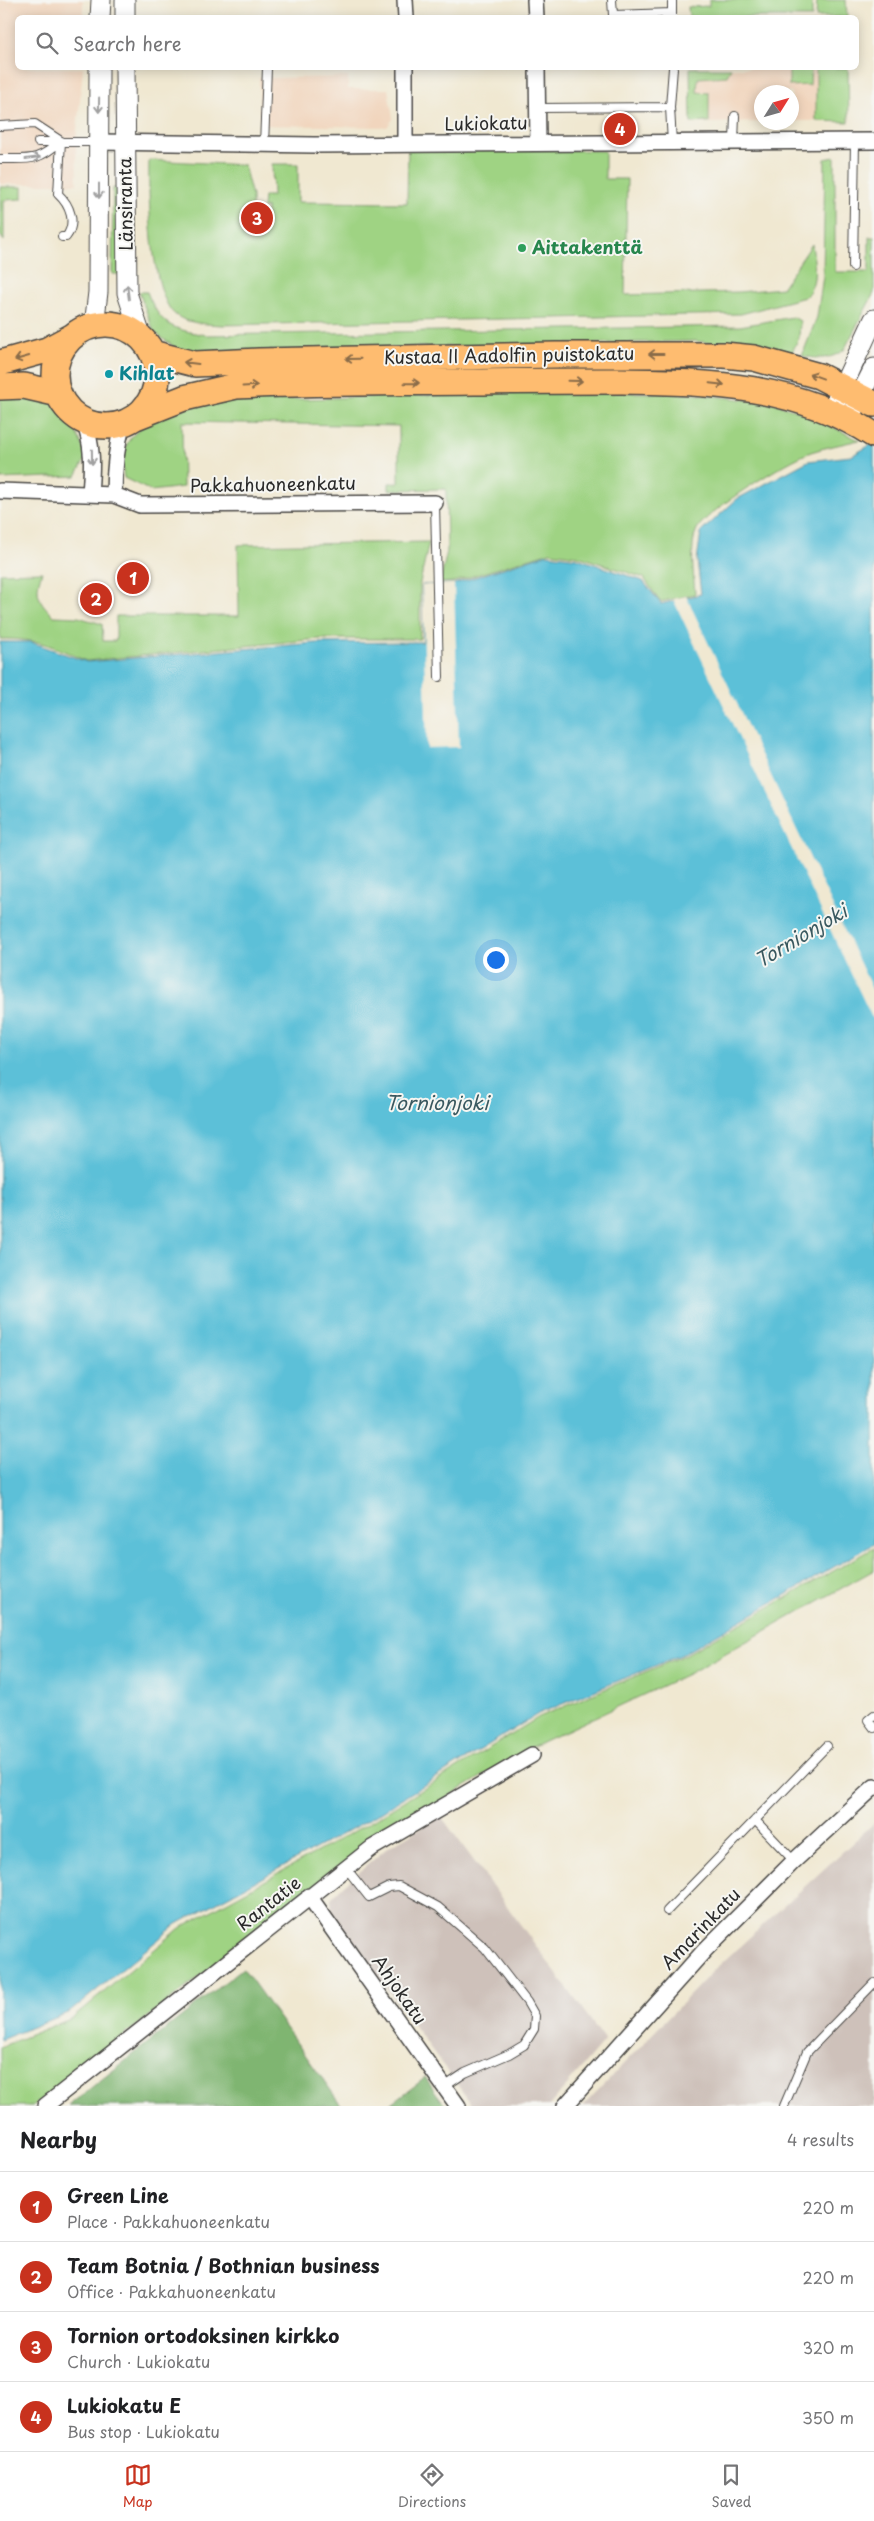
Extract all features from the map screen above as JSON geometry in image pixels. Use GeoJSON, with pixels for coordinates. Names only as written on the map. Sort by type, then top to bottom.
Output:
{"type":"FeatureCollection","features":[{"type":"Feature","properties":{"kind":"highway"},"geometry":{"type":"LineString","coordinates":[[0,363],[48,350],[84,330],[114,325],[129,330],[147,346],[157,373],[154,393],[144,410],[129,420],[98,426],[83,420],[65,404],[59,394],[56,378],[57,362],[61,352],[84,330]]}},
{"type":"Feature","properties":{"kind":"highway","name":"Kustaa II Aadolfin puistokatu"},"geometry":{"type":"LineString","coordinates":[[147,346],[196,364],[259,360],[546,355],[724,355],[754,358],[786,366],[859,396]]}},
{"type":"Feature","properties":{"kind":"highway","name":"Kustaa II Aadolfin puistokatu"},"geometry":{"type":"LineString","coordinates":[[129,420],[184,398],[236,386],[558,381],[678,382],[744,387],[770,392],[840,417],[872,434]]}},
{"type":"Feature","properties":{"kind":"highway"},"geometry":{"type":"LineString","coordinates":[[0,387],[24,386],[59,394]]}},
{"type":"Feature","properties":{"kind":"street"},"geometry":{"type":"LineString","coordinates":[[100,0],[100,15]]}},
{"type":"Feature","properties":{"kind":"street"},"geometry":{"type":"LineString","coordinates":[[125,0],[125,15]]}},
{"type":"Feature","properties":{"kind":"street"},"geometry":{"type":"LineString","coordinates":[[405,0],[406,15]]}},
{"type":"Feature","properties":{"kind":"street"},"geometry":{"type":"LineString","coordinates":[[536,0],[536,15]]}},
{"type":"Feature","properties":{"kind":"street","name":"Länsiranta"},"geometry":{"type":"LineString","coordinates":[[84,330],[98,292],[99,70]]}},
{"type":"Feature","properties":{"kind":"street","name":"Länsiranta"},"geometry":{"type":"LineString","coordinates":[[126,70],[127,293],[147,346]]}},
{"type":"Feature","properties":{"kind":"street"},"geometry":{"type":"LineString","coordinates":[[405,70],[405,144]]}},
{"type":"Feature","properties":{"kind":"street"},"geometry":{"type":"LineString","coordinates":[[537,70],[538,142]]}},
{"type":"Feature","properties":{"kind":"street","name":"Lukiokatu"},"geometry":{"type":"LineString","coordinates":[[98,142],[264,145],[874,141]]}},
{"type":"Feature","properties":{"kind":"street"},"geometry":{"type":"LineString","coordinates":[[859,396],[874,319]]}},
{"type":"Feature","properties":{"kind":"street"},"geometry":{"type":"LineString","coordinates":[[840,417],[859,396],[874,368]]}},
{"type":"Feature","properties":{"kind":"street"},"geometry":{"type":"LineString","coordinates":[[83,420],[89,434],[92,451],[90,494]]}},
{"type":"Feature","properties":{"kind":"street"},"geometry":{"type":"LineString","coordinates":[[114,495],[115,466],[129,420]]}},
{"type":"Feature","properties":{"kind":"street","name":"Pakkahuoneenkatu"},"geometry":{"type":"LineString","coordinates":[[0,491],[114,495],[140,505],[434,503]]}},
{"type":"Feature","properties":{"kind":"street","name":"Rantatie"},"geometry":{"type":"LineString","coordinates":[[44,2106],[372,1848],[532,1755]]}},
{"type":"Feature","properties":{"kind":"street","name":"Amarinkatu"},"geometry":{"type":"LineString","coordinates":[[566,2106],[705,1950],[794,1861],[874,1786]]}},
{"type":"Feature","properties":{"kind":"street","name":"Ahjokatu"},"geometry":{"type":"LineString","coordinates":[[309,1896],[458,2106]]}},
{"type":"Feature","properties":{"kind":"lane"},"geometry":{"type":"LineString","coordinates":[[612,0],[613,15],[672,15],[672,0]]}},
{"type":"Feature","properties":{"kind":"lane"},"geometry":{"type":"LineString","coordinates":[[264,145],[267,70]]}},
{"type":"Feature","properties":{"kind":"lane"},"geometry":{"type":"LineString","coordinates":[[672,143],[670,107],[673,70]]}},
{"type":"Feature","properties":{"kind":"lane"},"geometry":{"type":"LineString","coordinates":[[537,108],[670,107]]}},
{"type":"Feature","properties":{"kind":"lane"},"geometry":{"type":"LineString","coordinates":[[734,116],[734,142]]}},
{"type":"Feature","properties":{"kind":"lane"},"geometry":{"type":"LineString","coordinates":[[0,126],[35,124],[61,141]]}},
{"type":"Feature","properties":{"kind":"lane"},"geometry":{"type":"LineString","coordinates":[[853,267],[855,140]]}},
{"type":"Feature","properties":{"kind":"lane"},"geometry":{"type":"LineString","coordinates":[[0,159],[34,159],[44,156],[61,141]]}},
{"type":"Feature","properties":{"kind":"lane"},"geometry":{"type":"LineString","coordinates":[[61,141],[58,194],[68,205],[71,228],[66,237],[62,237]]}},
{"type":"Feature","properties":{"kind":"lane"},"geometry":{"type":"LineString","coordinates":[[38,142],[98,142]]}},
{"type":"Feature","properties":{"kind":"lane"},"geometry":{"type":"LineString","coordinates":[[434,503],[439,677]]}},
{"type":"Feature","properties":{"kind":"lane"},"geometry":{"type":"LineString","coordinates":[[874,1715],[868,1720],[874,1728]]}},
{"type":"Feature","properties":{"kind":"lane"},"geometry":{"type":"LineString","coordinates":[[667,1910],[827,1746]]}},
{"type":"Feature","properties":{"kind":"lane"},"geometry":{"type":"LineString","coordinates":[[756,1820],[794,1861]]}},
{"type":"Feature","properties":{"kind":"lane"},"geometry":{"type":"LineString","coordinates":[[346,1868],[369,1897],[390,1886],[399,1886],[438,1907],[485,1948],[527,2002],[535,2016],[534,2029],[524,2045],[509,2054],[465,2073],[444,2087]]}},
{"type":"Feature","properties":{"kind":"lane"},"geometry":{"type":"LineString","coordinates":[[784,2106],[807,2052],[874,1983]]}},
{"type":"Feature","properties":{"kind":"shaded area"},"geometry":{"type":"Polygon","coordinates":[[[0,0],[83,0],[83,15],[15,15],[15,70],[83,70],[76,141],[77,184],[0,184],[0,0]]]}},
{"type":"Feature","properties":{"kind":"shaded area"},"geometry":{"type":"Polygon","coordinates":[[[690,70],[816,70],[816,121],[799,121],[799,85],[754,85],[754,122],[691,123],[690,70]]]}},
{"type":"Feature","properties":{"kind":"shaded area"},"geometry":{"type":"Polygon","coordinates":[[[348,77],[348,89],[388,89],[393,119],[387,127],[260,125],[259,78],[348,77]]]}},
{"type":"Feature","properties":{"kind":"shaded area"},"geometry":{"type":"Polygon","coordinates":[[[441,1816],[605,2040],[549,2106],[473,2106],[332,1914],[331,1898],[343,1886],[387,1848],[441,1816]]]}},
{"type":"Feature","properties":{"kind":"shaded area"},"geometry":{"type":"Polygon","coordinates":[[[874,1823],[874,2106],[583,2106],[715,1969],[874,1823]]]}},
{"type":"Feature","properties":{"kind":"green space"},"geometry":{"type":"Polygon","coordinates":[[[709,0],[812,0],[812,15],[689,15],[688,7],[709,6],[709,0]]]}},
{"type":"Feature","properties":{"kind":"green space"},"geometry":{"type":"Polygon","coordinates":[[[817,0],[846,0],[847,15],[816,15],[817,0]]]}},
{"type":"Feature","properties":{"kind":"green space"},"geometry":{"type":"Polygon","coordinates":[[[690,70],[730,70],[727,76],[698,78],[697,92],[709,93],[709,122],[691,123],[690,70]]]}},
{"type":"Feature","properties":{"kind":"green space"},"geometry":{"type":"Polygon","coordinates":[[[789,70],[811,70],[810,85],[789,85],[789,70]]]}},
{"type":"Feature","properties":{"kind":"green space"},"geometry":{"type":"Polygon","coordinates":[[[816,70],[848,70],[849,122],[816,121],[816,70]]]}},
{"type":"Feature","properties":{"kind":"green space"},"geometry":{"type":"Polygon","coordinates":[[[408,146],[605,151],[605,179],[627,179],[625,295],[739,292],[782,288],[812,244],[814,279],[812,285],[805,297],[741,314],[222,325],[187,321],[177,316],[168,306],[161,289],[156,267],[150,218],[149,160],[244,165],[252,196],[252,208],[248,208],[250,235],[264,235],[267,208],[263,208],[264,196],[273,196],[272,164],[298,164],[298,202],[407,203],[408,146]]]}},
{"type":"Feature","properties":{"kind":"green space"},"geometry":{"type":"Polygon","coordinates":[[[835,157],[835,272],[869,272],[869,237],[874,237],[874,293],[844,350],[829,357],[813,358],[802,356],[817,317],[823,276],[825,159],[835,157]]]}},
{"type":"Feature","properties":{"kind":"green space"},"geometry":{"type":"Polygon","coordinates":[[[0,187],[22,187],[22,199],[4,200],[4,241],[0,235],[0,187]]]}},
{"type":"Feature","properties":{"kind":"green space"},"geometry":{"type":"Polygon","coordinates":[[[113,188],[120,188],[119,274],[112,274],[113,188]]]}},
{"type":"Feature","properties":{"kind":"green space"},"geometry":{"type":"Polygon","coordinates":[[[139,292],[147,292],[157,312],[169,324],[184,331],[206,335],[740,326],[793,317],[800,321],[799,338],[791,354],[696,341],[202,352],[177,349],[154,332],[139,292]]]}},
{"type":"Feature","properties":{"kind":"green space"},"geometry":{"type":"Polygon","coordinates":[[[559,391],[694,394],[775,403],[806,414],[859,440],[817,450],[800,457],[750,486],[704,520],[697,529],[693,543],[695,594],[660,602],[644,578],[578,556],[550,552],[454,582],[440,583],[447,551],[446,489],[389,490],[389,483],[399,483],[399,426],[182,422],[183,487],[151,491],[124,478],[123,460],[126,445],[134,434],[159,417],[206,402],[559,391]]]}},
{"type":"Feature","properties":{"kind":"green space"},"geometry":{"type":"Polygon","coordinates":[[[0,394],[47,398],[60,412],[80,440],[86,458],[76,476],[0,479],[0,394]]]}},
{"type":"Feature","properties":{"kind":"green space"},"geometry":{"type":"Polygon","coordinates":[[[429,542],[420,583],[420,639],[319,639],[86,661],[44,644],[25,640],[0,639],[0,573],[42,572],[38,586],[39,596],[44,606],[54,616],[78,617],[102,624],[103,641],[116,641],[116,616],[239,616],[238,545],[429,542]]]}},
{"type":"Feature","properties":{"kind":"green space"},"geometry":{"type":"Polygon","coordinates":[[[874,1548],[874,1570],[690,1673],[527,1749],[371,1844],[33,2106],[0,2106],[0,2047],[73,2018],[180,1928],[369,1823],[539,1717],[683,1656],[874,1548]]]}},
{"type":"Feature","properties":{"kind":"green space"},"geometry":{"type":"Polygon","coordinates":[[[243,1968],[342,2106],[68,2106],[243,1968]]]}},
{"type":"Feature","properties":{"kind":"green space"},"geometry":{"type":"Polygon","coordinates":[[[425,2078],[446,2106],[388,2106],[425,2078]]]}},
{"type":"Feature","properties":{"kind":"water","name":"Tornionjoki"},"geometry":{"type":"Polygon","coordinates":[[[874,443],[874,1544],[681,1655],[538,1714],[368,1820],[177,1924],[70,2012],[0,2040],[0,642],[31,642],[87,662],[315,643],[423,642],[422,585],[454,584],[547,554],[577,558],[643,581],[661,604],[701,594],[697,560],[701,532],[737,499],[808,461],[851,456],[874,443]]]}},
{"type":"Feature","properties":{"kind":"pier"},"geometry":{"type":"Polygon","coordinates":[[[454,584],[459,747],[427,748],[422,585],[454,584]]]}},
{"type":"Feature","properties":{"kind":"pier"},"geometry":{"type":"Polygon","coordinates":[[[686,596],[874,993],[874,1022],[673,599],[686,596]]]}},
{"type":"Feature","properties":{"kind":"place","name":"Lukiokatu E"},"geometry":{"type":"Point","coordinates":[620,129]}},
{"type":"Feature","properties":{"kind":"place","name":"Tornion ortodoksinen kirkko"},"geometry":{"type":"Point","coordinates":[257,218]}},
{"type":"Feature","properties":{"kind":"place","name":"Aittakenttä"},"geometry":{"type":"Point","coordinates":[522,248]}},
{"type":"Feature","properties":{"kind":"place","name":"Kihlat"},"geometry":{"type":"Point","coordinates":[109,374]}},
{"type":"Feature","properties":{"kind":"place","name":"Green Line"},"geometry":{"type":"Point","coordinates":[133,578]}},
{"type":"Feature","properties":{"kind":"place","name":"Team Botnia / Bothnian business"},"geometry":{"type":"Point","coordinates":[96,599]}}]}
